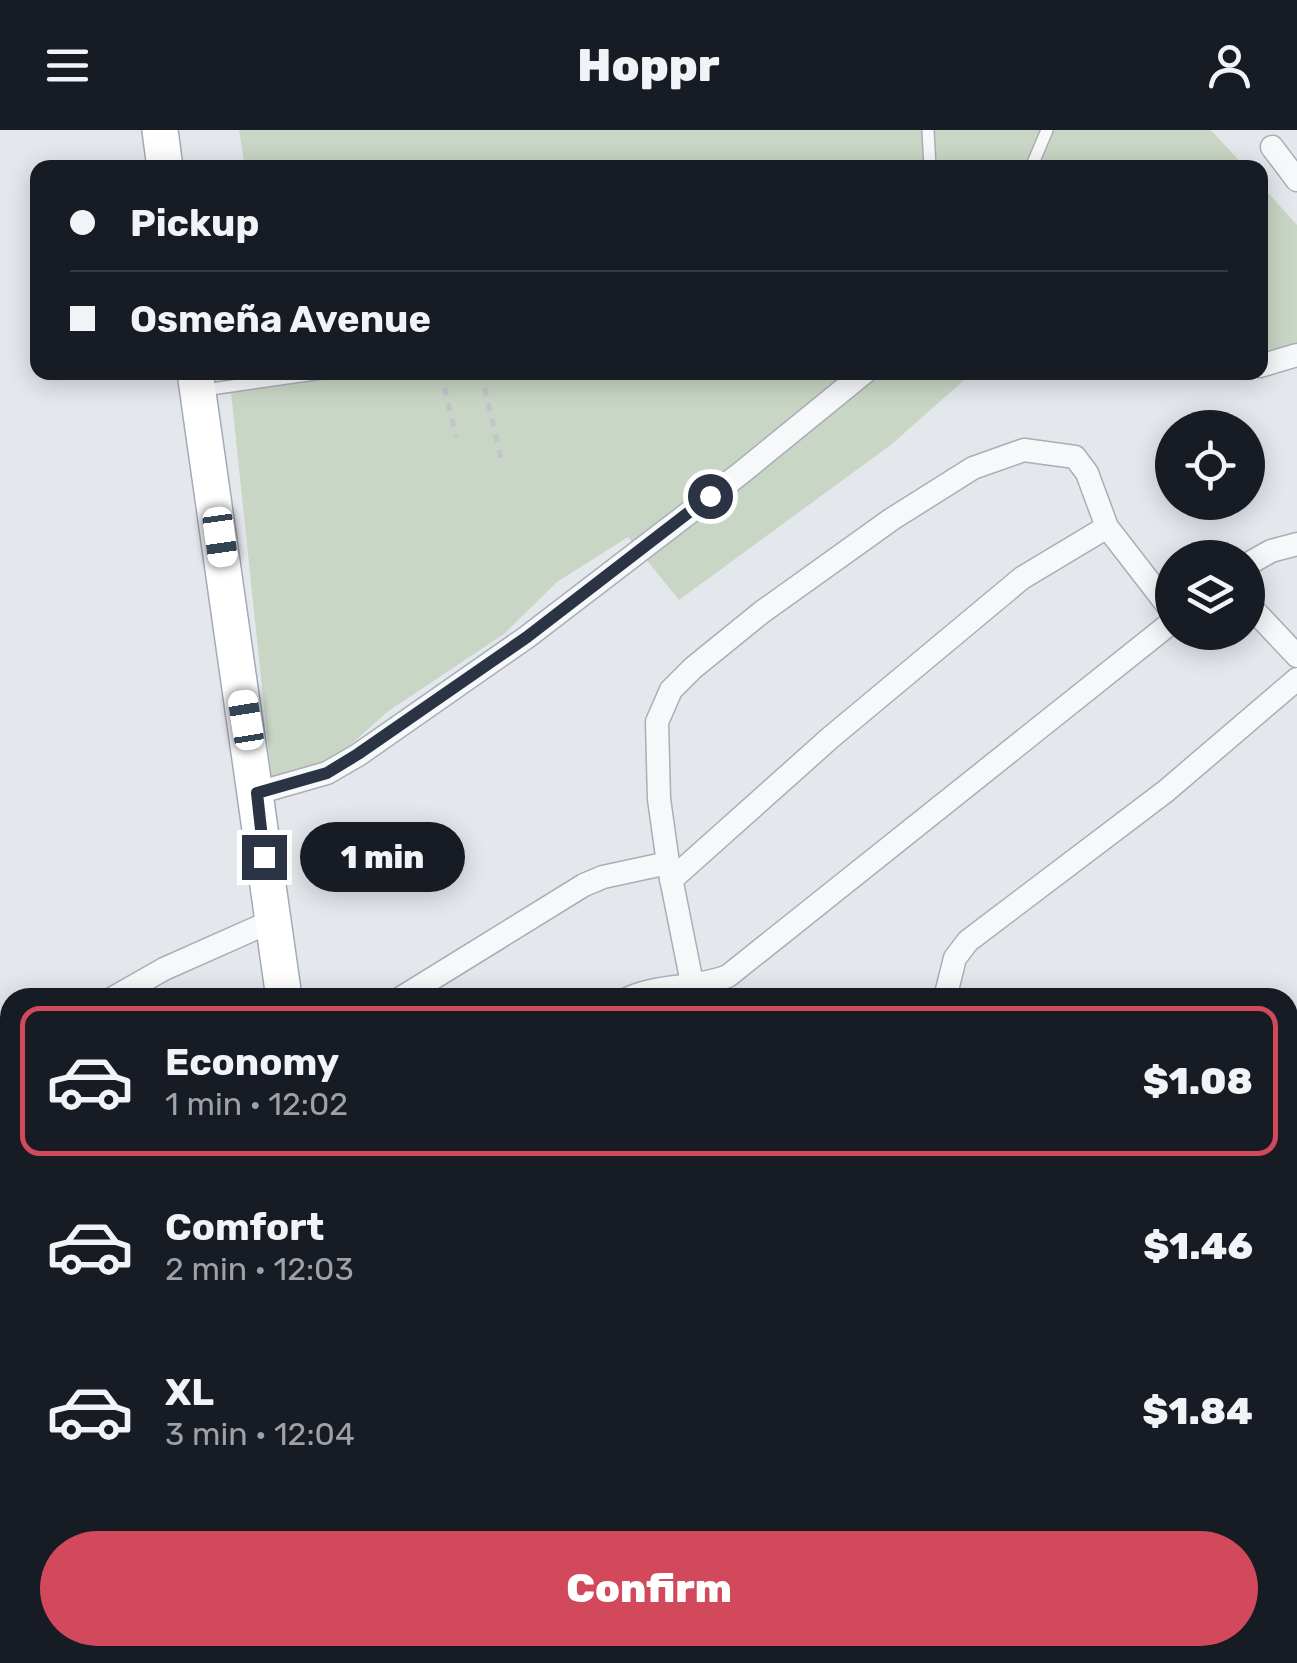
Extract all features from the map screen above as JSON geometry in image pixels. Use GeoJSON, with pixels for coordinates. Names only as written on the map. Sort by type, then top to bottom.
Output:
{"type":"FeatureCollection","features":[{"type":"Feature","properties":{"kind":"main road"},"geometry":{"type":"LineString","coordinates":[[160,130],[164,160]]}},
{"type":"Feature","properties":{"kind":"main road"},"geometry":{"type":"LineString","coordinates":[[197,382],[282,988]]}},
{"type":"Feature","properties":{"kind":"street"},"geometry":{"type":"LineString","coordinates":[[1272,147],[1297,180]]}},
{"type":"Feature","properties":{"kind":"street"},"geometry":{"type":"LineString","coordinates":[[1268,364],[1297,355]]}},
{"type":"Feature","properties":{"kind":"street"},"geometry":{"type":"LineString","coordinates":[[257,793],[327,773],[389,733],[527,637],[741,473],[854,380]]}},
{"type":"Feature","properties":{"kind":"street"},"geometry":{"type":"LineString","coordinates":[[693,988],[669,872],[659,798],[658,722],[671,690],[693,668],[762,612],[892,519],[973,468],[1024,450],[1075,457],[1087,473],[1107,527],[1155,589]]}},
{"type":"Feature","properties":{"kind":"street"},"geometry":{"type":"LineString","coordinates":[[417,988],[584,885],[604,877],[669,872],[1022,578],[1107,527]]}},
{"type":"Feature","properties":{"kind":"street"},"geometry":{"type":"LineString","coordinates":[[1265,554],[1297,544]]}},
{"type":"Feature","properties":{"kind":"street"},"geometry":{"type":"LineString","coordinates":[[1265,622],[1297,656]]}},
{"type":"Feature","properties":{"kind":"street"},"geometry":{"type":"LineString","coordinates":[[702,988],[746,963],[1155,636]]}},
{"type":"Feature","properties":{"kind":"street"},"geometry":{"type":"LineString","coordinates":[[948,988],[955,958],[968,941],[1166,792],[1297,679]]}},
{"type":"Feature","properties":{"kind":"street"},"geometry":{"type":"LineString","coordinates":[[130,988],[272,921]]}},
{"type":"Feature","properties":{"kind":"lane"},"geometry":{"type":"LineString","coordinates":[[928,130],[930,160]]}},
{"type":"Feature","properties":{"kind":"lane"},"geometry":{"type":"LineString","coordinates":[[1035,160],[1046,130]]}},
{"type":"Feature","properties":{"kind":"lane"},"geometry":{"type":"LineString","coordinates":[[197,382],[223,380]]}},
{"type":"Feature","properties":{"kind":"path"},"geometry":{"type":"LineString","coordinates":[[442,380],[456,436]]}},
{"type":"Feature","properties":{"kind":"path"},"geometry":{"type":"LineString","coordinates":[[482,380],[501,458]]}},
{"type":"Feature","properties":{"kind":"green space"},"geometry":{"type":"Polygon","coordinates":[[[239,130],[1211,130],[1239,160],[244,160],[239,130]]]}},
{"type":"Feature","properties":{"kind":"green space"},"geometry":{"type":"Polygon","coordinates":[[[1268,193],[1297,225],[1297,352],[1268,361],[1268,193]]]}},
{"type":"Feature","properties":{"kind":"green space"},"geometry":{"type":"Polygon","coordinates":[[[230,380],[964,380],[892,444],[679,600],[628,537],[557,582],[504,634],[387,712],[324,769],[272,783],[230,380]]]}},
{"type":"Feature","properties":{"kind":"route"},"geometry":{"type":"LineString","coordinates":[[264,857],[257,793],[327,773],[358,754],[527,637],[710,496]]}}]}
